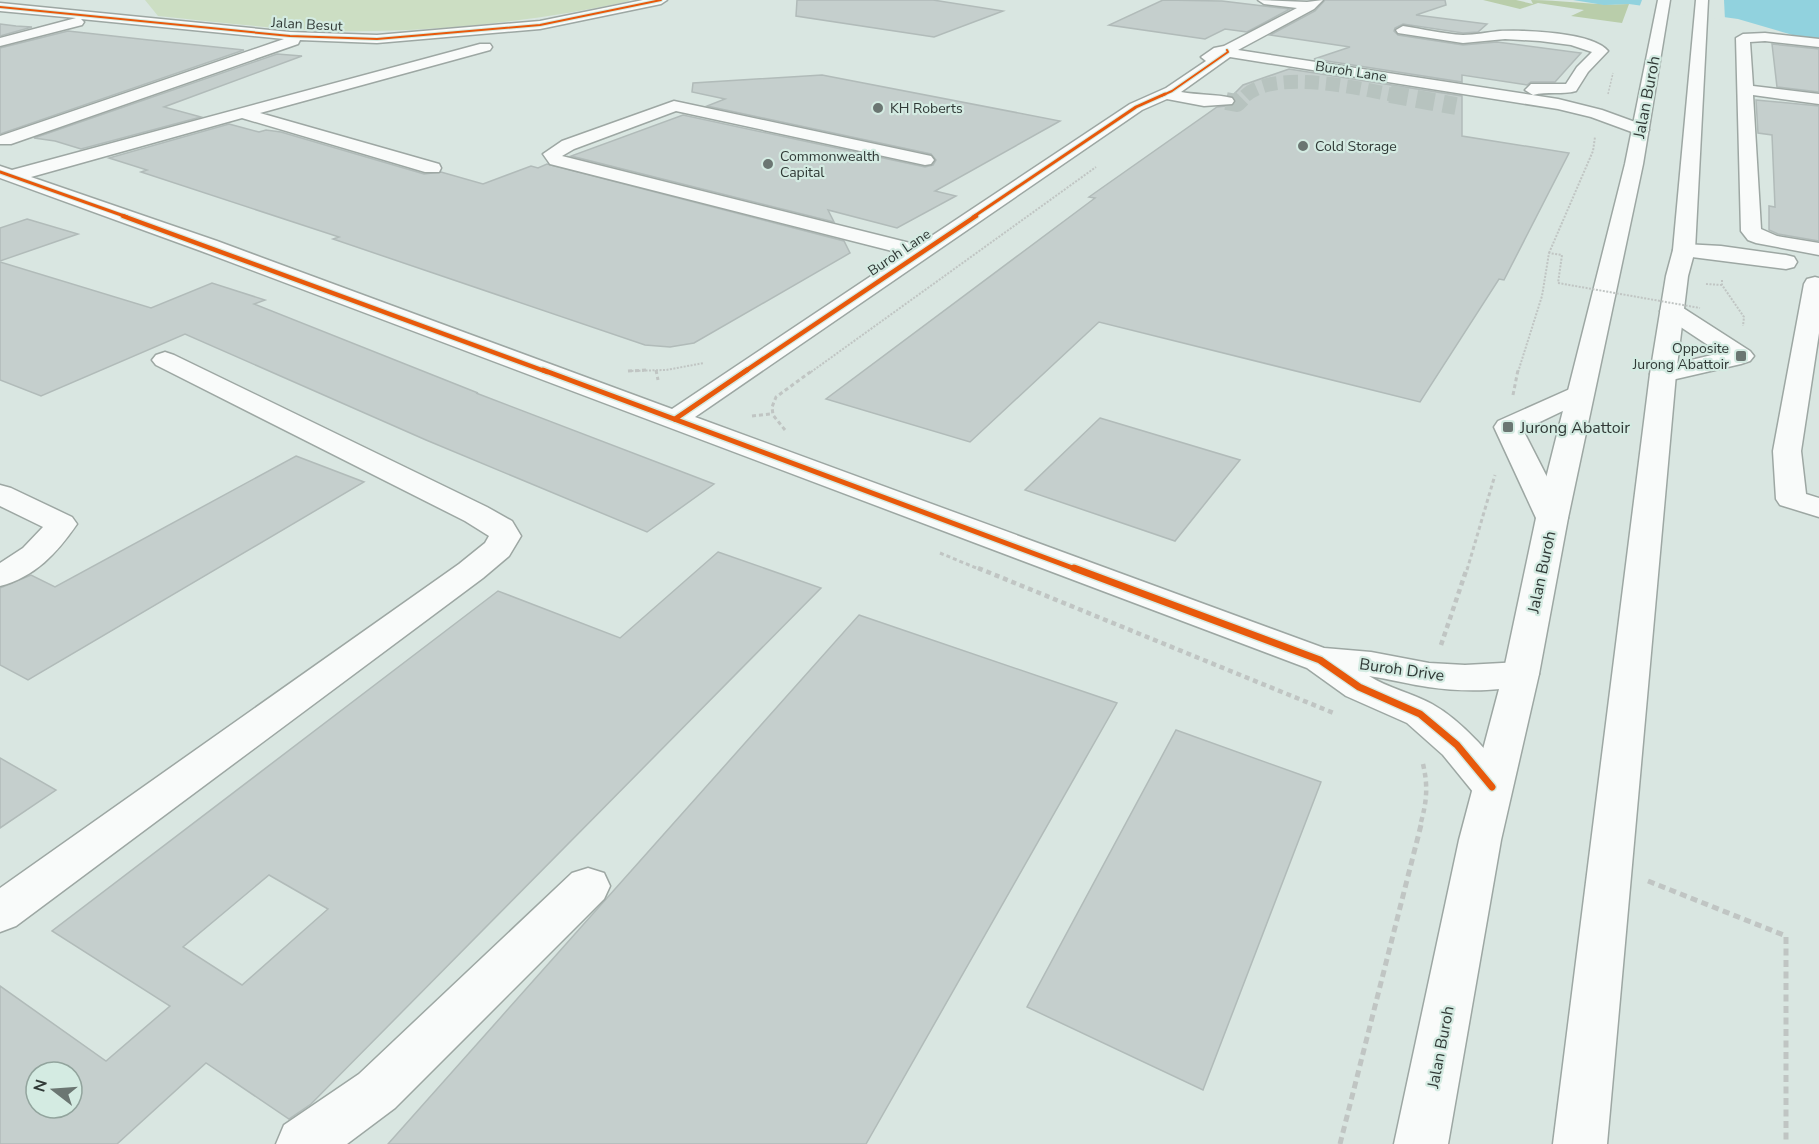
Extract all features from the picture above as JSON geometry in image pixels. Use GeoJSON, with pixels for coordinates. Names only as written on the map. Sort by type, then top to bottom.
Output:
{"type":"FeatureCollection","features":[{"type":"Feature","properties":{"kind":"main road","name":"Jalan Besut"},"geometry":{"type":"LineString","coordinates":[[0,7],[306,37],[377,39],[540,25],[662,0]]}},
{"type":"Feature","properties":{"kind":"main road"},"geometry":{"type":"LineString","coordinates":[[1264,0],[1314,3]]}},
{"type":"Feature","properties":{"kind":"main road","name":"Jalan Buroh"},"geometry":{"type":"LineString","coordinates":[[1421,1144],[1492,787],[1521,674],[1552,518],[1640,129],[1664,0]]}},
{"type":"Feature","properties":{"kind":"main road"},"geometry":{"type":"LineString","coordinates":[[1580,1144],[1663,374],[1684,239],[1692,163],[1702,0]]}},
{"type":"Feature","properties":{"kind":"main road"},"geometry":{"type":"LineString","coordinates":[[1163,91],[1225,51],[1314,3]]}},
{"type":"Feature","properties":{"kind":"main road","name":"Jalan Besut"},"geometry":{"type":"LineString","coordinates":[[6,174],[241,113],[612,11]]}},
{"type":"Feature","properties":{"kind":"main road"},"geometry":{"type":"LineString","coordinates":[[0,42],[96,17]]}},
{"type":"Feature","properties":{"kind":"main road"},"geometry":{"type":"LineString","coordinates":[[50,29],[86,33]]}},
{"type":"Feature","properties":{"kind":"main road"},"geometry":{"type":"LineString","coordinates":[[1403,30],[1461,39],[1505,35],[1529,37],[1588,44],[1598,47],[1601,51],[1582,70],[1571,88],[1536,87],[1527,99]]}},
{"type":"Feature","properties":{"kind":"main road"},"geometry":{"type":"LineString","coordinates":[[434,60],[446,51],[461,33]]}},
{"type":"Feature","properties":{"kind":"main road"},"geometry":{"type":"LineString","coordinates":[[399,69],[413,58],[442,44],[440,35]]}},
{"type":"Feature","properties":{"kind":"main road"},"geometry":{"type":"LineString","coordinates":[[5,140],[306,37]]}},
{"type":"Feature","properties":{"kind":"main road"},"geometry":{"type":"LineString","coordinates":[[396,37],[415,45],[418,51],[413,58]]}},
{"type":"Feature","properties":{"kind":"main road"},"geometry":{"type":"LineString","coordinates":[[1819,44],[1765,37],[1743,38],[1747,90],[1751,231],[1754,235],[1764,239],[1819,249]]}},
{"type":"Feature","properties":{"kind":"main road"},"geometry":{"type":"LineString","coordinates":[[228,47],[264,51]]}},
{"type":"Feature","properties":{"kind":"main road"},"geometry":{"type":"LineString","coordinates":[[1163,91],[1207,66],[1225,51]]}},
{"type":"Feature","properties":{"kind":"main road","name":"Buroh Lane"},"geometry":{"type":"LineString","coordinates":[[1225,51],[1558,104],[1596,113],[1640,129]]}},
{"type":"Feature","properties":{"kind":"main road"},"geometry":{"type":"LineString","coordinates":[[1207,66],[1242,61],[1278,60]]}},
{"type":"Feature","properties":{"kind":"main road"},"geometry":{"type":"LineString","coordinates":[[1747,90],[1819,99]]}},
{"type":"Feature","properties":{"kind":"main road"},"geometry":{"type":"LineString","coordinates":[[1163,91],[1204,101],[1222,101]]}},
{"type":"Feature","properties":{"kind":"main road","name":"Buroh Lane"},"geometry":{"type":"LineString","coordinates":[[675,419],[1163,91]]}},
{"type":"Feature","properties":{"kind":"main road","name":"Buroh Lane"},"geometry":{"type":"LineString","coordinates":[[1558,104],[1645,104]]}},
{"type":"Feature","properties":{"kind":"main road"},"geometry":{"type":"LineString","coordinates":[[921,252],[556,160],[552,154],[568,145],[674,106],[925,159]]}},
{"type":"Feature","properties":{"kind":"main road"},"geometry":{"type":"LineString","coordinates":[[241,113],[432,168]]}},
{"type":"Feature","properties":{"kind":"main road"},"geometry":{"type":"LineString","coordinates":[[6,174],[209,246],[1320,660]]}},
{"type":"Feature","properties":{"kind":"main road"},"geometry":{"type":"LineString","coordinates":[[1684,239],[1720,252],[1770,259]]}},
{"type":"Feature","properties":{"kind":"main road"},"geometry":{"type":"LineString","coordinates":[[1684,239],[1718,244],[1817,276],[1786,451],[1791,499],[1819,508]]}},
{"type":"Feature","properties":{"kind":"main road"},"geometry":{"type":"LineString","coordinates":[[1672,311],[1740,356]]}},
{"type":"Feature","properties":{"kind":"main road"},"geometry":{"type":"LineString","coordinates":[[1663,374],[1740,356]]}},
{"type":"Feature","properties":{"kind":"main road"},"geometry":{"type":"LineString","coordinates":[[0,913],[471,571],[498,549],[505,536],[501,528],[476,514],[165,360]]}},
{"type":"Feature","properties":{"kind":"main road"},"geometry":{"type":"LineString","coordinates":[[1552,518],[1508,427],[1581,392]]}},
{"type":"Feature","properties":{"kind":"main road"},"geometry":{"type":"LineString","coordinates":[[0,494],[61,524],[46,547],[0,576]]}},
{"type":"Feature","properties":{"kind":"main road","name":"Buroh Drive"},"geometry":{"type":"LineString","coordinates":[[1320,660],[1371,664],[1429,675],[1465,677],[1521,674]]}},
{"type":"Feature","properties":{"kind":"main road","name":"Buroh Drive"},"geometry":{"type":"LineString","coordinates":[[1320,660],[1359,687],[1420,714],[1457,745],[1492,787]]}},
{"type":"Feature","properties":{"kind":"main road"},"geometry":{"type":"LineString","coordinates":[[303,1144],[377,1091],[588,886]]}},
{"type":"Feature","properties":{"kind":"path"},"geometry":{"type":"LineString","coordinates":[[1429,675],[1472,558],[1508,427],[1515,380],[1542,296],[1549,253],[1593,151],[1595,135],[1591,131]]}},
{"type":"Feature","properties":{"kind":"path"},"geometry":{"type":"LineString","coordinates":[[786,431],[771,414],[771,407],[776,397],[1105,161]]}},
{"type":"Feature","properties":{"kind":"path"},"geometry":{"type":"LineString","coordinates":[[1720,252],[1722,285],[1744,317],[1740,356]]}},
{"type":"Feature","properties":{"kind":"path"},"geometry":{"type":"LineString","coordinates":[[1549,253],[1562,255],[1558,283],[1700,308]]}},
{"type":"Feature","properties":{"kind":"path"},"geometry":{"type":"LineString","coordinates":[[1701,283],[1722,285]]}},
{"type":"Feature","properties":{"kind":"path"},"geometry":{"type":"LineString","coordinates":[[627,371],[656,370],[705,363]]}},
{"type":"Feature","properties":{"kind":"path"},"geometry":{"type":"LineString","coordinates":[[656,370],[658,380]]}},
{"type":"Feature","properties":{"kind":"path"},"geometry":{"type":"LineString","coordinates":[[752,416],[771,414]]}},
{"type":"Feature","properties":{"kind":"path"},"geometry":{"type":"LineString","coordinates":[[1340,1144],[1427,800],[1424,766],[1412,745],[1420,714]]}},
{"type":"Feature","properties":{"kind":"path"},"geometry":{"type":"LineString","coordinates":[[1610,866],[1786,936],[1786,1144]]}},
{"type":"Feature","properties":{"kind":"green space"},"geometry":{"type":"Polygon","coordinates":[[[145,0],[630,1],[556,15],[481,25],[406,30],[331,31],[158,16],[145,0]]]}},
{"type":"Feature","properties":{"kind":"green space"},"geometry":{"type":"Polygon","coordinates":[[[1483,0],[1516,0],[1533,4],[1531,0],[1629,4],[1622,23],[1571,16],[1584,10],[1538,3],[1520,9],[1483,0]]]}},
{"type":"Feature","properties":{"kind":"water"},"geometry":{"type":"Polygon","coordinates":[[[1573,0],[1819,0],[1819,39],[1803,38],[1738,19],[1629,4],[1604,5],[1573,0]]]}},
{"type":"Feature","properties":{"kind":"pier"},"geometry":{"type":"Polygon","coordinates":[[[1642,0],[1724,0],[1725,20],[1639,8],[1642,0]]]}},
{"type":"Feature","properties":{"kind":"building"},"geometry":{"type":"Polygon","coordinates":[[[797,0],[933,0],[1003,11],[934,37],[796,16],[797,0]]]}},
{"type":"Feature","properties":{"kind":"building"},"geometry":{"type":"Polygon","coordinates":[[[1163,0],[1222,1],[1290,9],[1247,32],[1225,29],[1205,39],[1109,25],[1163,0]]]}},
{"type":"Feature","properties":{"kind":"building"},"geometry":{"type":"Polygon","coordinates":[[[1325,0],[1445,0],[1446,5],[1416,15],[1487,24],[1478,32],[1463,33],[1403,24],[1394,31],[1398,35],[1463,45],[1497,42],[1581,53],[1555,82],[1531,82],[1527,85],[1462,75],[1462,82],[1314,59],[1350,47],[1270,35],[1315,11],[1325,0]]]}},
{"type":"Feature","properties":{"kind":"building"},"geometry":{"type":"Polygon","coordinates":[[[0,24],[16,26],[32,27],[0,36],[0,24]]]}},
{"type":"Feature","properties":{"kind":"building"},"geometry":{"type":"Polygon","coordinates":[[[68,31],[244,50],[0,134],[0,48],[68,31]]]}},
{"type":"Feature","properties":{"kind":"building"},"geometry":{"type":"Polygon","coordinates":[[[1772,44],[1819,49],[1819,92],[1777,87],[1772,44]]]}},
{"type":"Feature","properties":{"kind":"building"},"geometry":{"type":"Polygon","coordinates":[[[277,54],[302,56],[164,107],[201,117],[81,149],[55,141],[34,138],[277,54]]]}},
{"type":"Feature","properties":{"kind":"building"},"geometry":{"type":"Polygon","coordinates":[[[1289,69],[1462,96],[1462,136],[1569,153],[1504,280],[1499,279],[1420,402],[1099,322],[970,442],[826,399],[1095,198],[1089,197],[1217,107],[1234,105],[1236,100],[1232,96],[1243,85],[1289,69]]]}},
{"type":"Feature","properties":{"kind":"building"},"geometry":{"type":"Polygon","coordinates":[[[822,75],[1060,121],[935,191],[956,196],[897,228],[828,210],[834,222],[571,156],[683,115],[925,167],[933,165],[936,160],[931,154],[707,106],[725,99],[692,92],[693,83],[822,75]]]}},
{"type":"Feature","properties":{"kind":"building"},"geometry":{"type":"Polygon","coordinates":[[[1756,100],[1819,106],[1819,241],[1778,234],[1769,230],[1769,206],[1775,207],[1772,135],[1758,133],[1756,100]]]}},
{"type":"Feature","properties":{"kind":"building"},"geometry":{"type":"Polygon","coordinates":[[[229,124],[259,132],[266,130],[281,132],[424,174],[441,172],[483,184],[531,166],[538,168],[547,164],[844,241],[850,253],[694,343],[670,347],[645,345],[333,239],[339,237],[141,172],[147,170],[109,158],[229,124]]]}},
{"type":"Feature","properties":{"kind":"building"},"geometry":{"type":"Polygon","coordinates":[[[27,219],[78,234],[0,261],[0,228],[27,219]]]}},
{"type":"Feature","properties":{"kind":"building"},"geometry":{"type":"Polygon","coordinates":[[[0,262],[151,308],[212,283],[265,300],[254,304],[478,393],[476,393],[714,484],[647,532],[426,440],[185,334],[41,396],[0,380],[0,262]]]}},
{"type":"Feature","properties":{"kind":"building"},"geometry":{"type":"Polygon","coordinates":[[[1100,418],[1240,460],[1175,541],[1025,490],[1100,418]]]}},
{"type":"Feature","properties":{"kind":"building"},"geometry":{"type":"Polygon","coordinates":[[[296,456],[364,482],[28,680],[0,665],[0,588],[31,575],[55,587],[296,456]]]}},
{"type":"Feature","properties":{"kind":"building"},"geometry":{"type":"Polygon","coordinates":[[[718,552],[821,588],[311,1104],[289,1119],[206,1063],[117,1144],[0,1144],[0,986],[106,1061],[170,1006],[52,931],[498,591],[620,638],[718,552]],[[269,875],[183,947],[242,985],[328,909],[269,875]]]}},
{"type":"Feature","properties":{"kind":"building"},"geometry":{"type":"Polygon","coordinates":[[[859,615],[1117,703],[866,1144],[388,1144],[859,615]]]}},
{"type":"Feature","properties":{"kind":"building"},"geometry":{"type":"Polygon","coordinates":[[[1176,730],[1321,782],[1203,1090],[1027,1007],[1176,730]]]}},
{"type":"Feature","properties":{"kind":"building"},"geometry":{"type":"Polygon","coordinates":[[[0,758],[56,790],[0,828],[0,758]]]}},
{"type":"Feature","properties":{"kind":"tunnel"},"geometry":{"type":"LineString","coordinates":[[1245,96],[1259,88],[1276,83],[1297,82],[1341,86],[1399,96]]}},
{"type":"Feature","properties":{"kind":"tunnel"},"geometry":{"type":"LineString","coordinates":[[1226,101],[1237,103],[1246,94]]}},
{"type":"Feature","properties":{"kind":"tunnel"},"geometry":{"type":"LineString","coordinates":[[1390,94],[1456,106]]}},
{"type":"Feature","properties":{"kind":"cycle path"},"geometry":{"type":"LineString","coordinates":[[0,7],[290,36],[377,39],[540,25],[661,0]]}},
{"type":"Feature","properties":{"kind":"cycle path"},"geometry":{"type":"LineString","coordinates":[[675,419],[1136,107],[1172,91],[1228,52],[1227,50]]}},
{"type":"Feature","properties":{"kind":"cycle path"},"geometry":{"type":"LineString","coordinates":[[0,172],[209,246],[1320,660],[1359,687],[1420,714],[1457,745],[1492,787]]}},
{"type":"Feature","properties":{"kind":"place","name":"KH Roberts"},"geometry":{"type":"Point","coordinates":[878,108]}},
{"type":"Feature","properties":{"kind":"place","name":"Cold Storage"},"geometry":{"type":"Point","coordinates":[1303,146]}},
{"type":"Feature","properties":{"kind":"place","name":"Commonwealth Capital"},"geometry":{"type":"Point","coordinates":[768,164]}},
{"type":"Feature","properties":{"kind":"place","name":"Opposite Jurong Abattoir"},"geometry":{"type":"Point","coordinates":[1741,356]}},
{"type":"Feature","properties":{"kind":"place","name":"Jurong Abattoir"},"geometry":{"type":"Point","coordinates":[1508,427]}}]}
